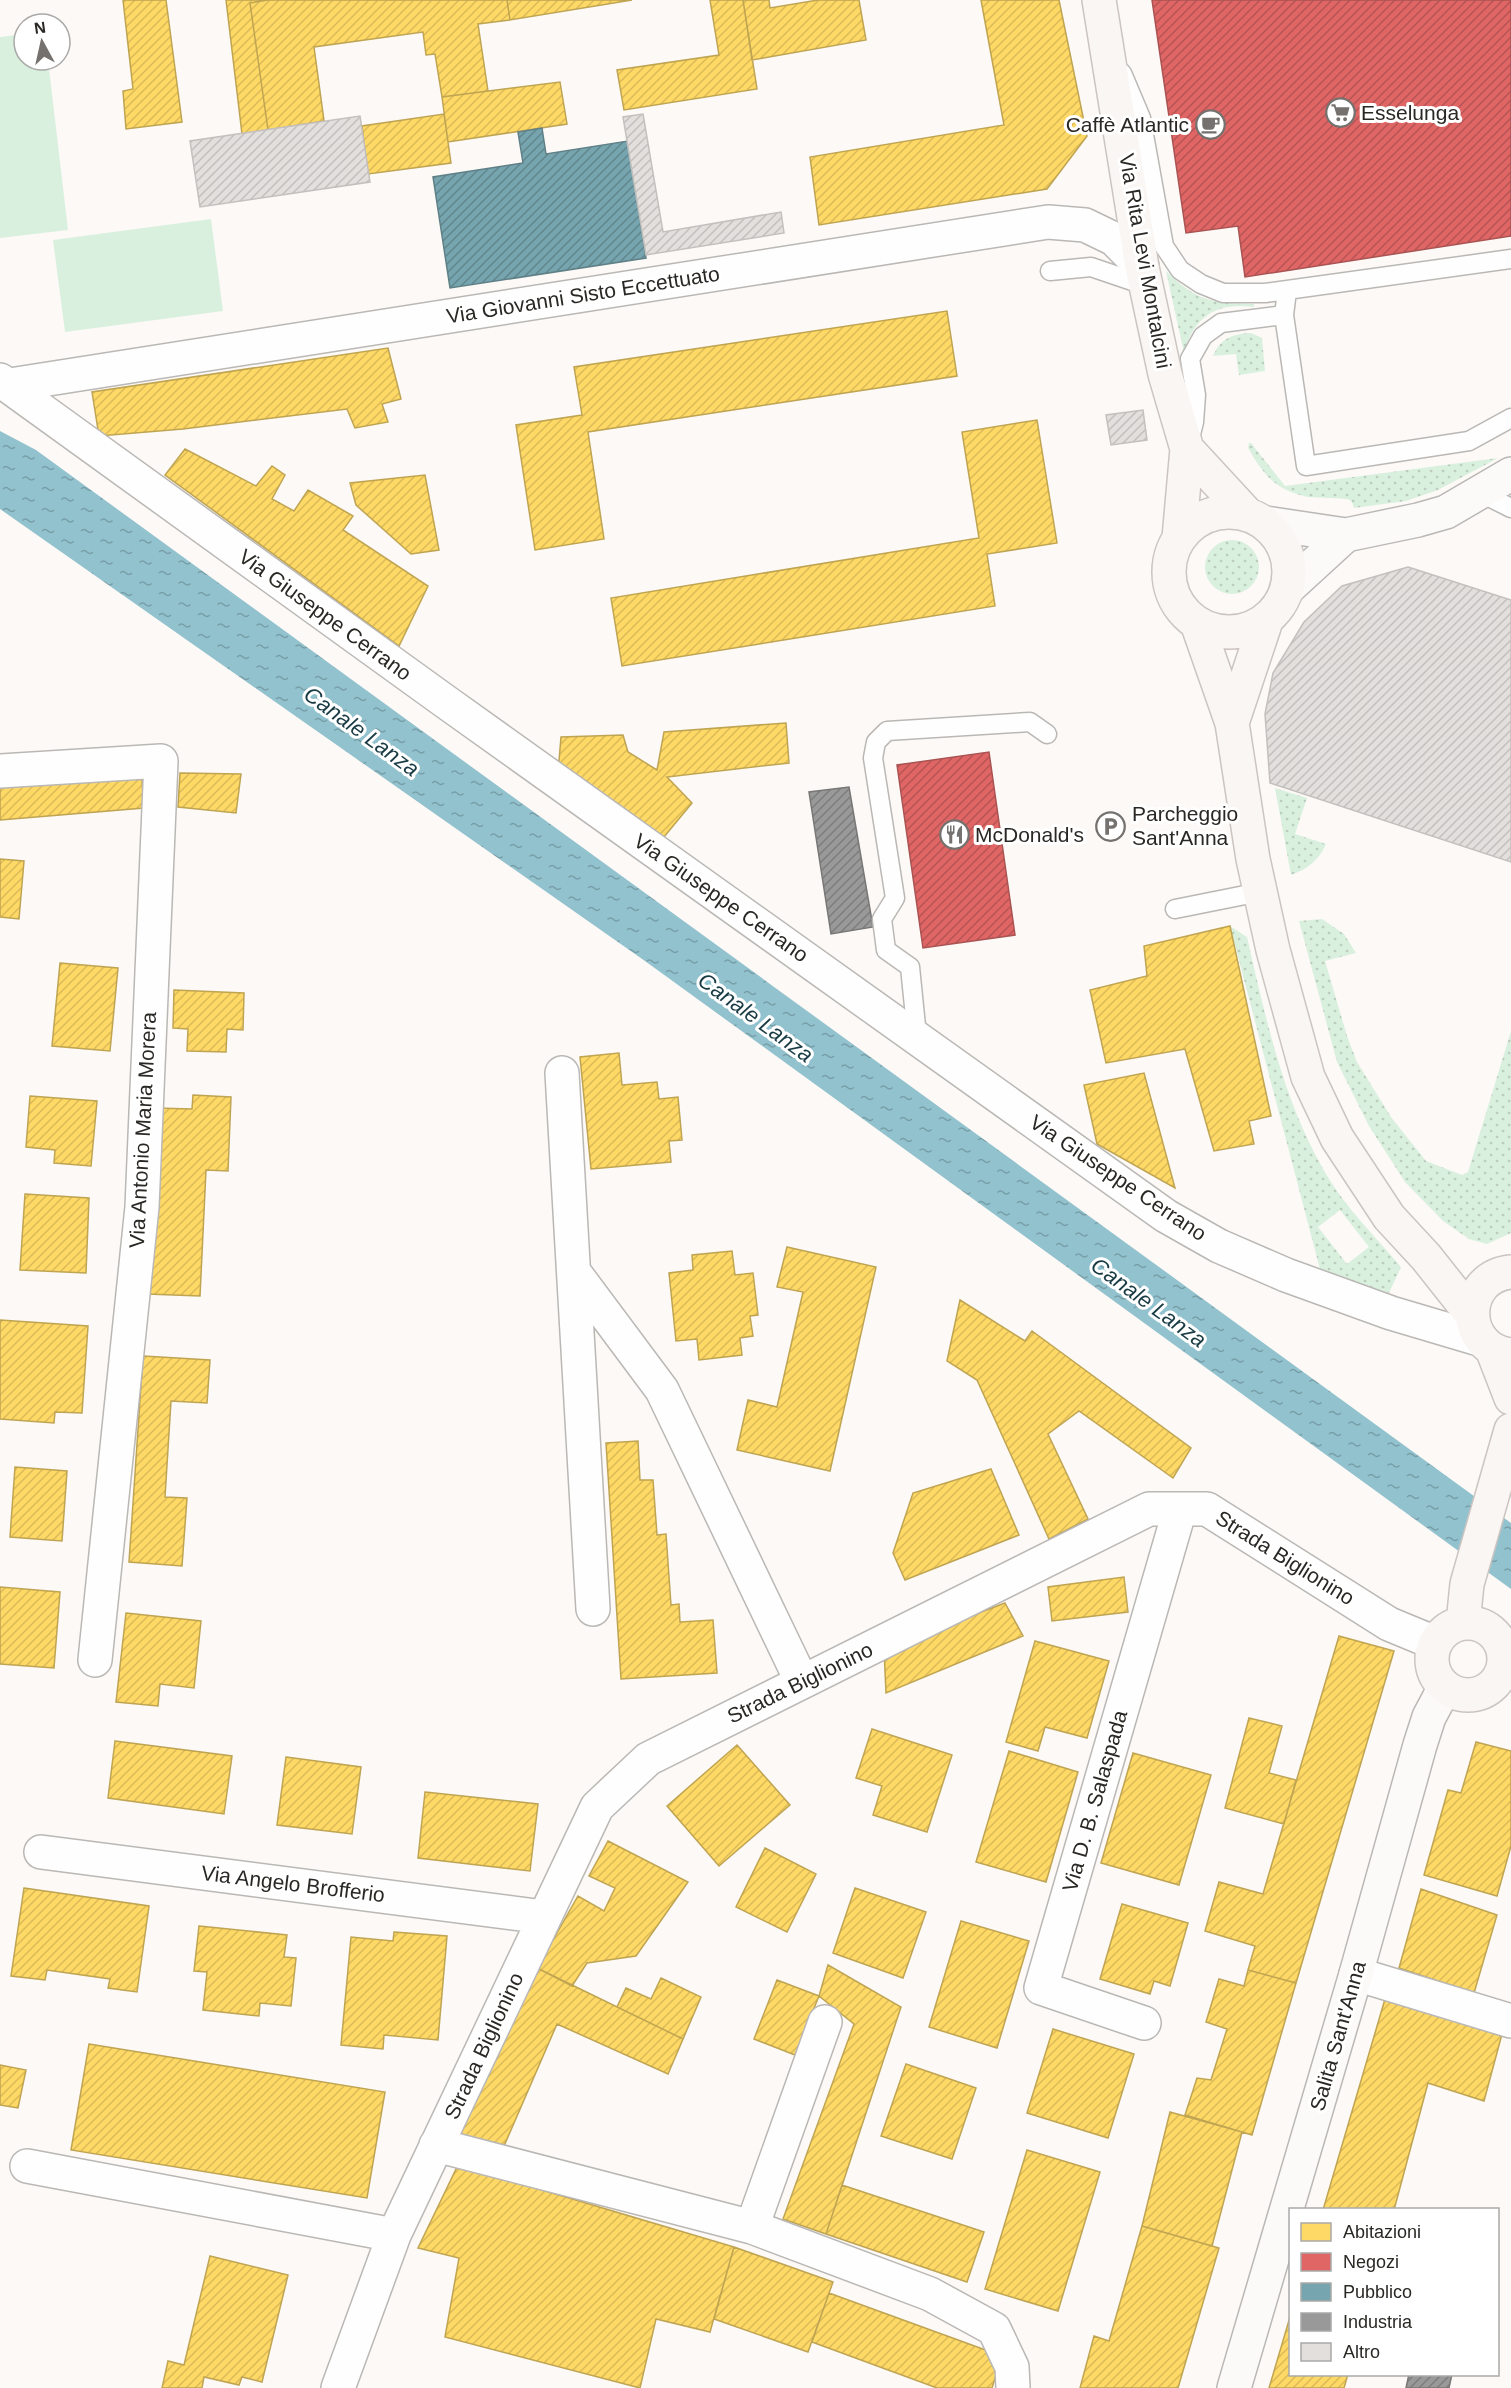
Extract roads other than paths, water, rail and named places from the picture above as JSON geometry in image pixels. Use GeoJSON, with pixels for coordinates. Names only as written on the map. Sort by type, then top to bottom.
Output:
{"type":"FeatureCollection","features":[{"type":"Feature","properties":{"kind":"main road","name":"Via Rita Levi Montalcini"},"geometry":{"type":"LineString","coordinates":[[1099,0],[1144,277],[1165,374],[1187,449],[1179,538]]}},
{"type":"Feature","properties":{"kind":"main road","name":"Via Rita Levi Montalcini"},"geometry":{"type":"LineString","coordinates":[[1187,449],[1256,519]]}},
{"type":"Feature","properties":{"kind":"main road"},"geometry":{"type":"LineString","coordinates":[[1229,511],[1256,519],[1278,537],[1287,554],[1289,572],[1287,589],[1279,606],[1252,628],[1235,632],[1215,631],[1197,623],[1182,611],[1172,594],[1170,585],[1168,575],[1170,555],[1179,538],[1192,524],[1209,515],[1229,511]]}},
{"type":"Feature","properties":{"kind":"main road"},"geometry":{"type":"LineString","coordinates":[[1232,723],[1267,618]]}},
{"type":"Feature","properties":{"kind":"main road"},"geometry":{"type":"LineString","coordinates":[[1197,623],[1232,723],[1260,892],[1273,950],[1308,1077],[1337,1138],[1389,1217],[1426,1257],[1489,1340]]}},
{"type":"Feature","properties":{"kind":"main road"},"geometry":{"type":"LineString","coordinates":[[1426,1257],[1501,1275]]}},
{"type":"Feature","properties":{"kind":"main road"},"geometry":{"type":"LineString","coordinates":[[1501,1275],[1481,1288],[1474,1301],[1511,1398]]}},
{"type":"Feature","properties":{"kind":"main road"},"geometry":{"type":"LineString","coordinates":[[1463,1623],[1467,1584],[1511,1433]]}},
{"type":"Feature","properties":{"kind":"main road"},"geometry":{"type":"LineString","coordinates":[[1463,1623],[1475,1623],[1486,1627],[1496,1635],[1508,1660],[1498,1679],[1490,1688],[1467,1695],[1455,1693],[1445,1687],[1437,1677],[1432,1655],[1435,1643],[1442,1633],[1452,1626],[1463,1623]]}},
{"type":"Feature","properties":{"kind":"main road"},"geometry":{"type":"LineString","coordinates":[[1479,1693],[1511,1699]]}},
{"type":"Feature","properties":{"kind":"street","name":"Via Giovanni Sisto Eccettuato"},"geometry":{"type":"LineString","coordinates":[[5,383],[1048,222],[1085,225],[1114,239],[1144,277]]}},
{"type":"Feature","properties":{"kind":"street","name":"Via Giuseppe Cerrano"},"geometry":{"type":"LineString","coordinates":[[5,383],[446,702],[1166,1215],[1219,1246],[1286,1275],[1391,1313],[1489,1340]]}},
{"type":"Feature","properties":{"kind":"street"},"geometry":{"type":"LineString","coordinates":[[1256,519],[1346,535],[1446,512],[1481,494],[1511,474]]}},
{"type":"Feature","properties":{"kind":"street"},"geometry":{"type":"LineString","coordinates":[[1287,589],[1346,535]]}},
{"type":"Feature","properties":{"kind":"street","name":"Via Antonio Maria Morera"},"geometry":{"type":"LineString","coordinates":[[0,771],[161,760],[141,1207],[94,1660]]}},
{"type":"Feature","properties":{"kind":"street"},"geometry":{"type":"LineString","coordinates":[[562,1073],[593,1609]]}},
{"type":"Feature","properties":{"kind":"street"},"geometry":{"type":"LineString","coordinates":[[574,1272],[662,1390],[802,1682]]}},
{"type":"Feature","properties":{"kind":"street","name":"Strada Biglionino"},"geometry":{"type":"LineString","coordinates":[[338,2388],[394,2235],[597,1807],[648,1759],[1149,1509],[1207,1509],[1389,1624],[1435,1643]]}},
{"type":"Feature","properties":{"kind":"street","name":"Via D. B. Salaspada"},"geometry":{"type":"LineString","coordinates":[[1144,2023],[1041,1988],[1180,1509]]}},
{"type":"Feature","properties":{"kind":"street","name":"Salita Sant'Anna"},"geometry":{"type":"LineString","coordinates":[[1234,2388],[1356,1974],[1420,1745],[1429,1718],[1445,1687]]}},
{"type":"Feature","properties":{"kind":"street","name":"Via Angelo Brofferio"},"geometry":{"type":"LineString","coordinates":[[41,1852],[544,1917]]}},
{"type":"Feature","properties":{"kind":"street"},"geometry":{"type":"LineString","coordinates":[[1356,1974],[1511,2021]]}},
{"type":"Feature","properties":{"kind":"street"},"geometry":{"type":"LineString","coordinates":[[752,2227],[825,2022]]}},
{"type":"Feature","properties":{"kind":"street"},"geometry":{"type":"LineString","coordinates":[[436,2145],[752,2227],[930,2294],[994,2329],[1012,2367],[1013,2388]]}},
{"type":"Feature","properties":{"kind":"street"},"geometry":{"type":"LineString","coordinates":[[27,2166],[394,2235]]}},
{"type":"Feature","properties":{"kind":"lane"},"geometry":{"type":"LineString","coordinates":[[1105,34],[1141,118],[1164,246],[1180,270],[1201,284],[1223,293],[1287,291],[1511,259]]}},
{"type":"Feature","properties":{"kind":"lane"},"geometry":{"type":"LineString","coordinates":[[1050,271],[1091,267],[1144,277]]}},
{"type":"Feature","properties":{"kind":"lane"},"geometry":{"type":"LineString","coordinates":[[1287,291],[1284,315],[1306,466],[1469,441],[1511,418]]}},
{"type":"Feature","properties":{"kind":"lane"},"geometry":{"type":"LineString","coordinates":[[1187,449],[1194,422],[1196,395],[1190,359],[1203,336],[1221,322],[1284,315]]}},
{"type":"Feature","properties":{"kind":"lane"},"geometry":{"type":"LineString","coordinates":[[1481,494],[1511,508]]}},
{"type":"Feature","properties":{"kind":"lane"},"geometry":{"type":"LineString","coordinates":[[916,1036],[910,967],[886,951],[882,919],[895,898],[873,758],[876,742],[886,731],[1030,722],[1047,734]]}},
{"type":"Feature","properties":{"kind":"lane"},"geometry":{"type":"LineString","coordinates":[[1175,909],[1260,892]]}},
{"type":"Feature","properties":{"kind":"water","name":"Canale Lanza"},"geometry":{"type":"Polygon","coordinates":[[[0,431],[36,450],[1511,1523],[1511,1589],[645,961],[0,509],[0,431]]]}},
{"type":"Feature","properties":{"kind":"place","name":"Esselunga"},"geometry":{"type":"Point","coordinates":[1340,113]}},
{"type":"Feature","properties":{"kind":"place","name":"Caffè Atlantic"},"geometry":{"type":"Point","coordinates":[1210,125]}},
{"type":"Feature","properties":{"kind":"place","name":"Parcheggio Sant'Anna"},"geometry":{"type":"Point","coordinates":[1111,826]}},
{"type":"Feature","properties":{"kind":"place","name":"McDonald's"},"geometry":{"type":"Point","coordinates":[954,835]}}]}
